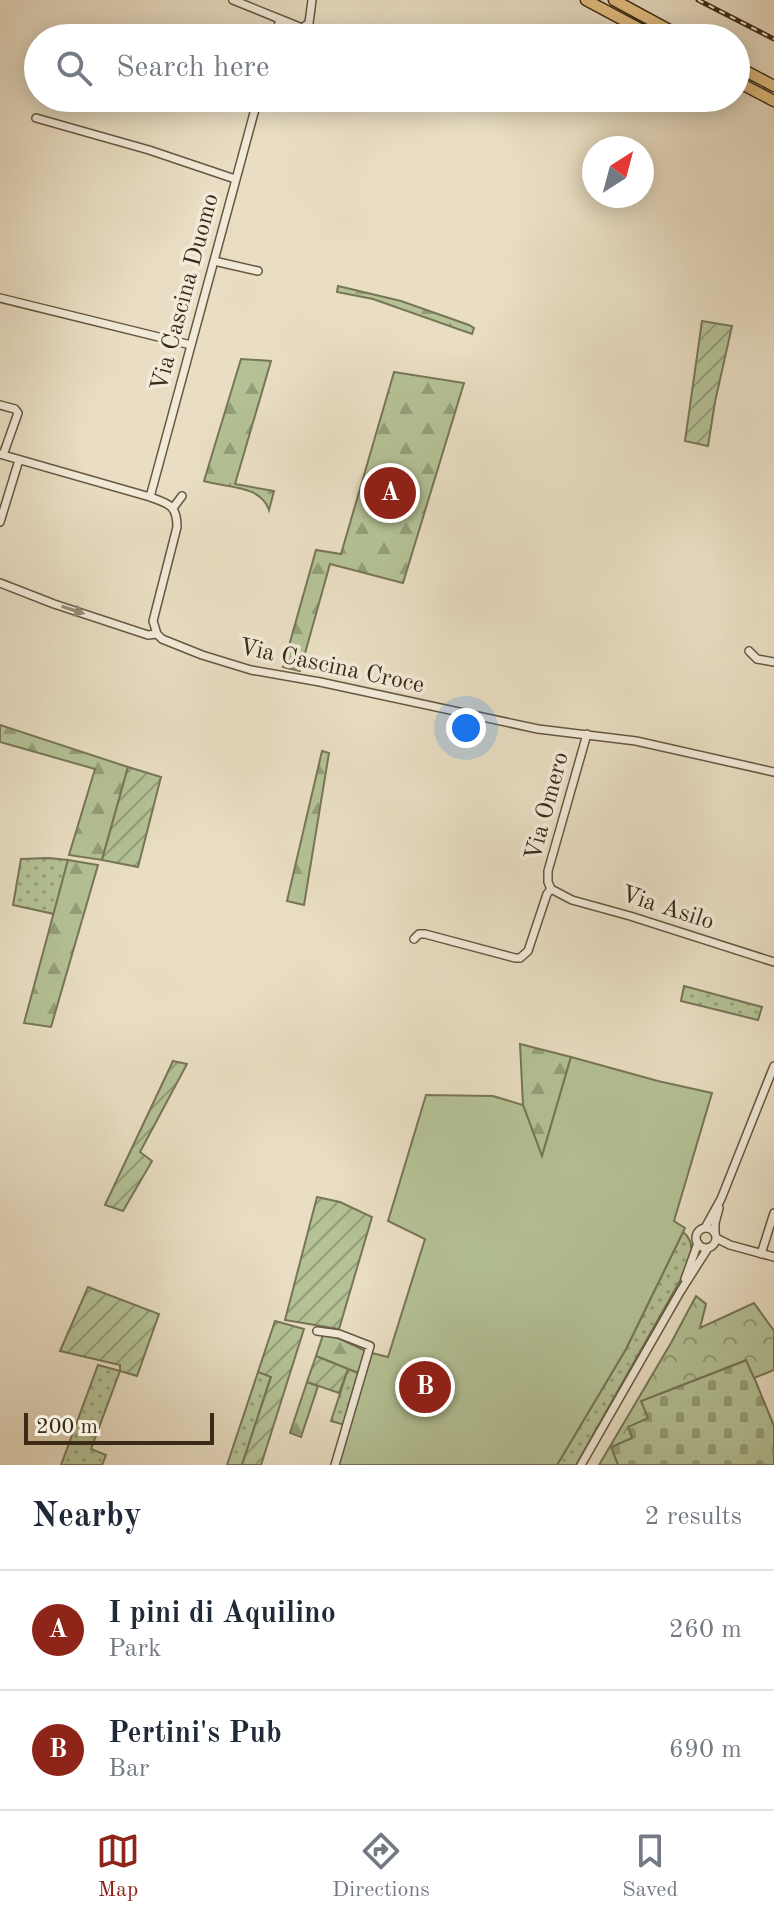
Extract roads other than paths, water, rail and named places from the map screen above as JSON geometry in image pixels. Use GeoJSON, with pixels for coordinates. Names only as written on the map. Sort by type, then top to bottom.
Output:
{"type":"FeatureCollection","features":[{"type":"Feature","properties":{"kind":"highway"},"geometry":{"type":"LineString","coordinates":[[586,0],[631,24]]}},
{"type":"Feature","properties":{"kind":"highway"},"geometry":{"type":"LineString","coordinates":[[614,0],[658,24]]}},
{"type":"Feature","properties":{"kind":"highway"},"geometry":{"type":"LineString","coordinates":[[750,73],[774,86]]}},
{"type":"Feature","properties":{"kind":"highway"},"geometry":{"type":"LineString","coordinates":[[750,88],[774,101]]}},
{"type":"Feature","properties":{"kind":"street"},"geometry":{"type":"LineString","coordinates":[[233,0],[292,24]]}},
{"type":"Feature","properties":{"kind":"street"},"geometry":{"type":"LineString","coordinates":[[308,24],[312,0]]}},
{"type":"Feature","properties":{"kind":"street"},"geometry":{"type":"LineString","coordinates":[[279,24],[280,19]]}},
{"type":"Feature","properties":{"kind":"street","name":"Via Cascina Duomo"},"geometry":{"type":"LineString","coordinates":[[150,497],[254,112]]}},
{"type":"Feature","properties":{"kind":"street"},"geometry":{"type":"LineString","coordinates":[[36,118],[149,150],[235,179]]}},
{"type":"Feature","properties":{"kind":"street"},"geometry":{"type":"LineString","coordinates":[[214,261],[258,271]]}},
{"type":"Feature","properties":{"kind":"street"},"geometry":{"type":"LineString","coordinates":[[0,298],[191,345]]}},
{"type":"Feature","properties":{"kind":"street"},"geometry":{"type":"LineString","coordinates":[[0,405],[15,409],[18,413],[2,455],[150,497],[173,508],[177,527],[153,621],[157,634]]}},
{"type":"Feature","properties":{"kind":"street"},"geometry":{"type":"LineString","coordinates":[[0,522],[19,460]]}},
{"type":"Feature","properties":{"kind":"street"},"geometry":{"type":"LineString","coordinates":[[173,508],[182,496]]}},
{"type":"Feature","properties":{"kind":"street","name":"Via Cascina Croce"},"geometry":{"type":"LineString","coordinates":[[0,583],[148,635],[157,634],[179,647],[251,670],[527,727],[636,741],[774,772]]}},
{"type":"Feature","properties":{"kind":"street"},"geometry":{"type":"LineString","coordinates":[[749,651],[757,659],[774,662]]}},
{"type":"Feature","properties":{"kind":"street","name":"Via Omero"},"geometry":{"type":"LineString","coordinates":[[414,939],[419,934],[425,934],[515,958],[528,951],[551,889],[548,871],[587,734]]}},
{"type":"Feature","properties":{"kind":"street","name":"Via Asilo"},"geometry":{"type":"LineString","coordinates":[[551,889],[572,900],[774,962]]}},
{"type":"Feature","properties":{"kind":"street"},"geometry":{"type":"LineString","coordinates":[[680,1292],[698,1243],[697,1234],[705,1228],[721,1199],[774,1066]]}},
{"type":"Feature","properties":{"kind":"street"},"geometry":{"type":"LineString","coordinates":[[581,1465],[680,1292],[713,1241],[721,1199]]}},
{"type":"Feature","properties":{"kind":"street"},"geometry":{"type":"LineString","coordinates":[[761,1254],[774,1213]]}},
{"type":"Feature","properties":{"kind":"street"},"geometry":{"type":"LineString","coordinates":[[705,1228],[711,1229],[713,1241]]}},
{"type":"Feature","properties":{"kind":"street"},"geometry":{"type":"LineString","coordinates":[[698,1243],[703,1247],[713,1241],[774,1257]]}},
{"type":"Feature","properties":{"kind":"street"},"geometry":{"type":"LineString","coordinates":[[317,1331],[339,1334],[370,1346],[335,1465]]}},
{"type":"Feature","properties":{"kind":"railway"},"geometry":{"type":"LineString","coordinates":[[698,0],[745,24]]}},
{"type":"Feature","properties":{"kind":"railway"},"geometry":{"type":"LineString","coordinates":[[750,27],[774,39]]}},
{"type":"Feature","properties":{"kind":"place","name":"I pini di Aquilino"},"geometry":{"type":"Point","coordinates":[390,493]}},
{"type":"Feature","properties":{"kind":"place","name":"Pertini's Pub"},"geometry":{"type":"Point","coordinates":[425,1387]}}]}
